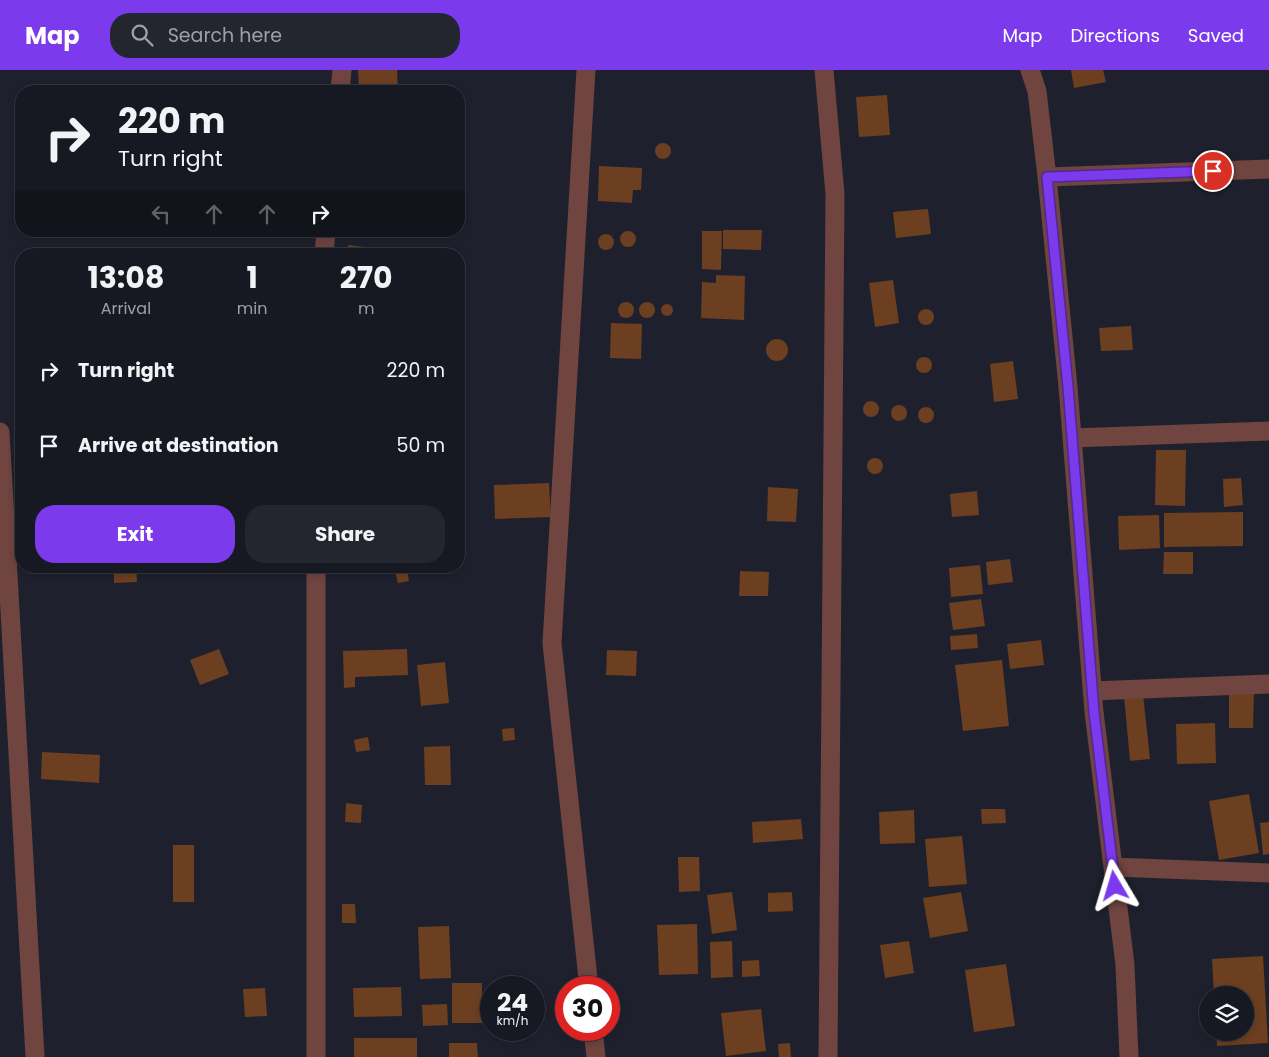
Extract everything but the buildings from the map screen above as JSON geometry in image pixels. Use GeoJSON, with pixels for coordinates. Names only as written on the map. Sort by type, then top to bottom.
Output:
{"type":"FeatureCollection","features":[{"type":"Feature","properties":{"kind":"street"},"geometry":{"type":"LineString","coordinates":[[341,85],[342,70]]}},
{"type":"Feature","properties":{"kind":"street"},"geometry":{"type":"LineString","coordinates":[[586,70],[552,643],[588,976]]}},
{"type":"Feature","properties":{"kind":"street"},"geometry":{"type":"LineString","coordinates":[[824,70],[835,194],[828,1057]]}},
{"type":"Feature","properties":{"kind":"street"},"geometry":{"type":"LineString","coordinates":[[1030,70],[1037,91],[1047,177],[1072,438],[1092,691],[1125,965],[1130,1057]]}},
{"type":"Feature","properties":{"kind":"street"},"geometry":{"type":"LineString","coordinates":[[1047,177],[1269,169]]}},
{"type":"Feature","properties":{"kind":"street"},"geometry":{"type":"LineString","coordinates":[[1072,438],[1269,431]]}},
{"type":"Feature","properties":{"kind":"street"},"geometry":{"type":"LineString","coordinates":[[0,432],[35,1057]]}},
{"type":"Feature","properties":{"kind":"street"},"geometry":{"type":"LineString","coordinates":[[316,573],[316,1057]]}},
{"type":"Feature","properties":{"kind":"street"},"geometry":{"type":"LineString","coordinates":[[1092,691],[1269,684]]}},
{"type":"Feature","properties":{"kind":"street"},"geometry":{"type":"LineString","coordinates":[[1113,867],[1269,873]]}},
{"type":"Feature","properties":{"kind":"street"},"geometry":{"type":"LineString","coordinates":[[594,1041],[596,1057]]}},
{"type":"Feature","properties":{"kind":"route"},"geometry":{"type":"LineString","coordinates":[[1115,886],[1094,712],[1068,387],[1047,177],[1213,171]]}}]}
